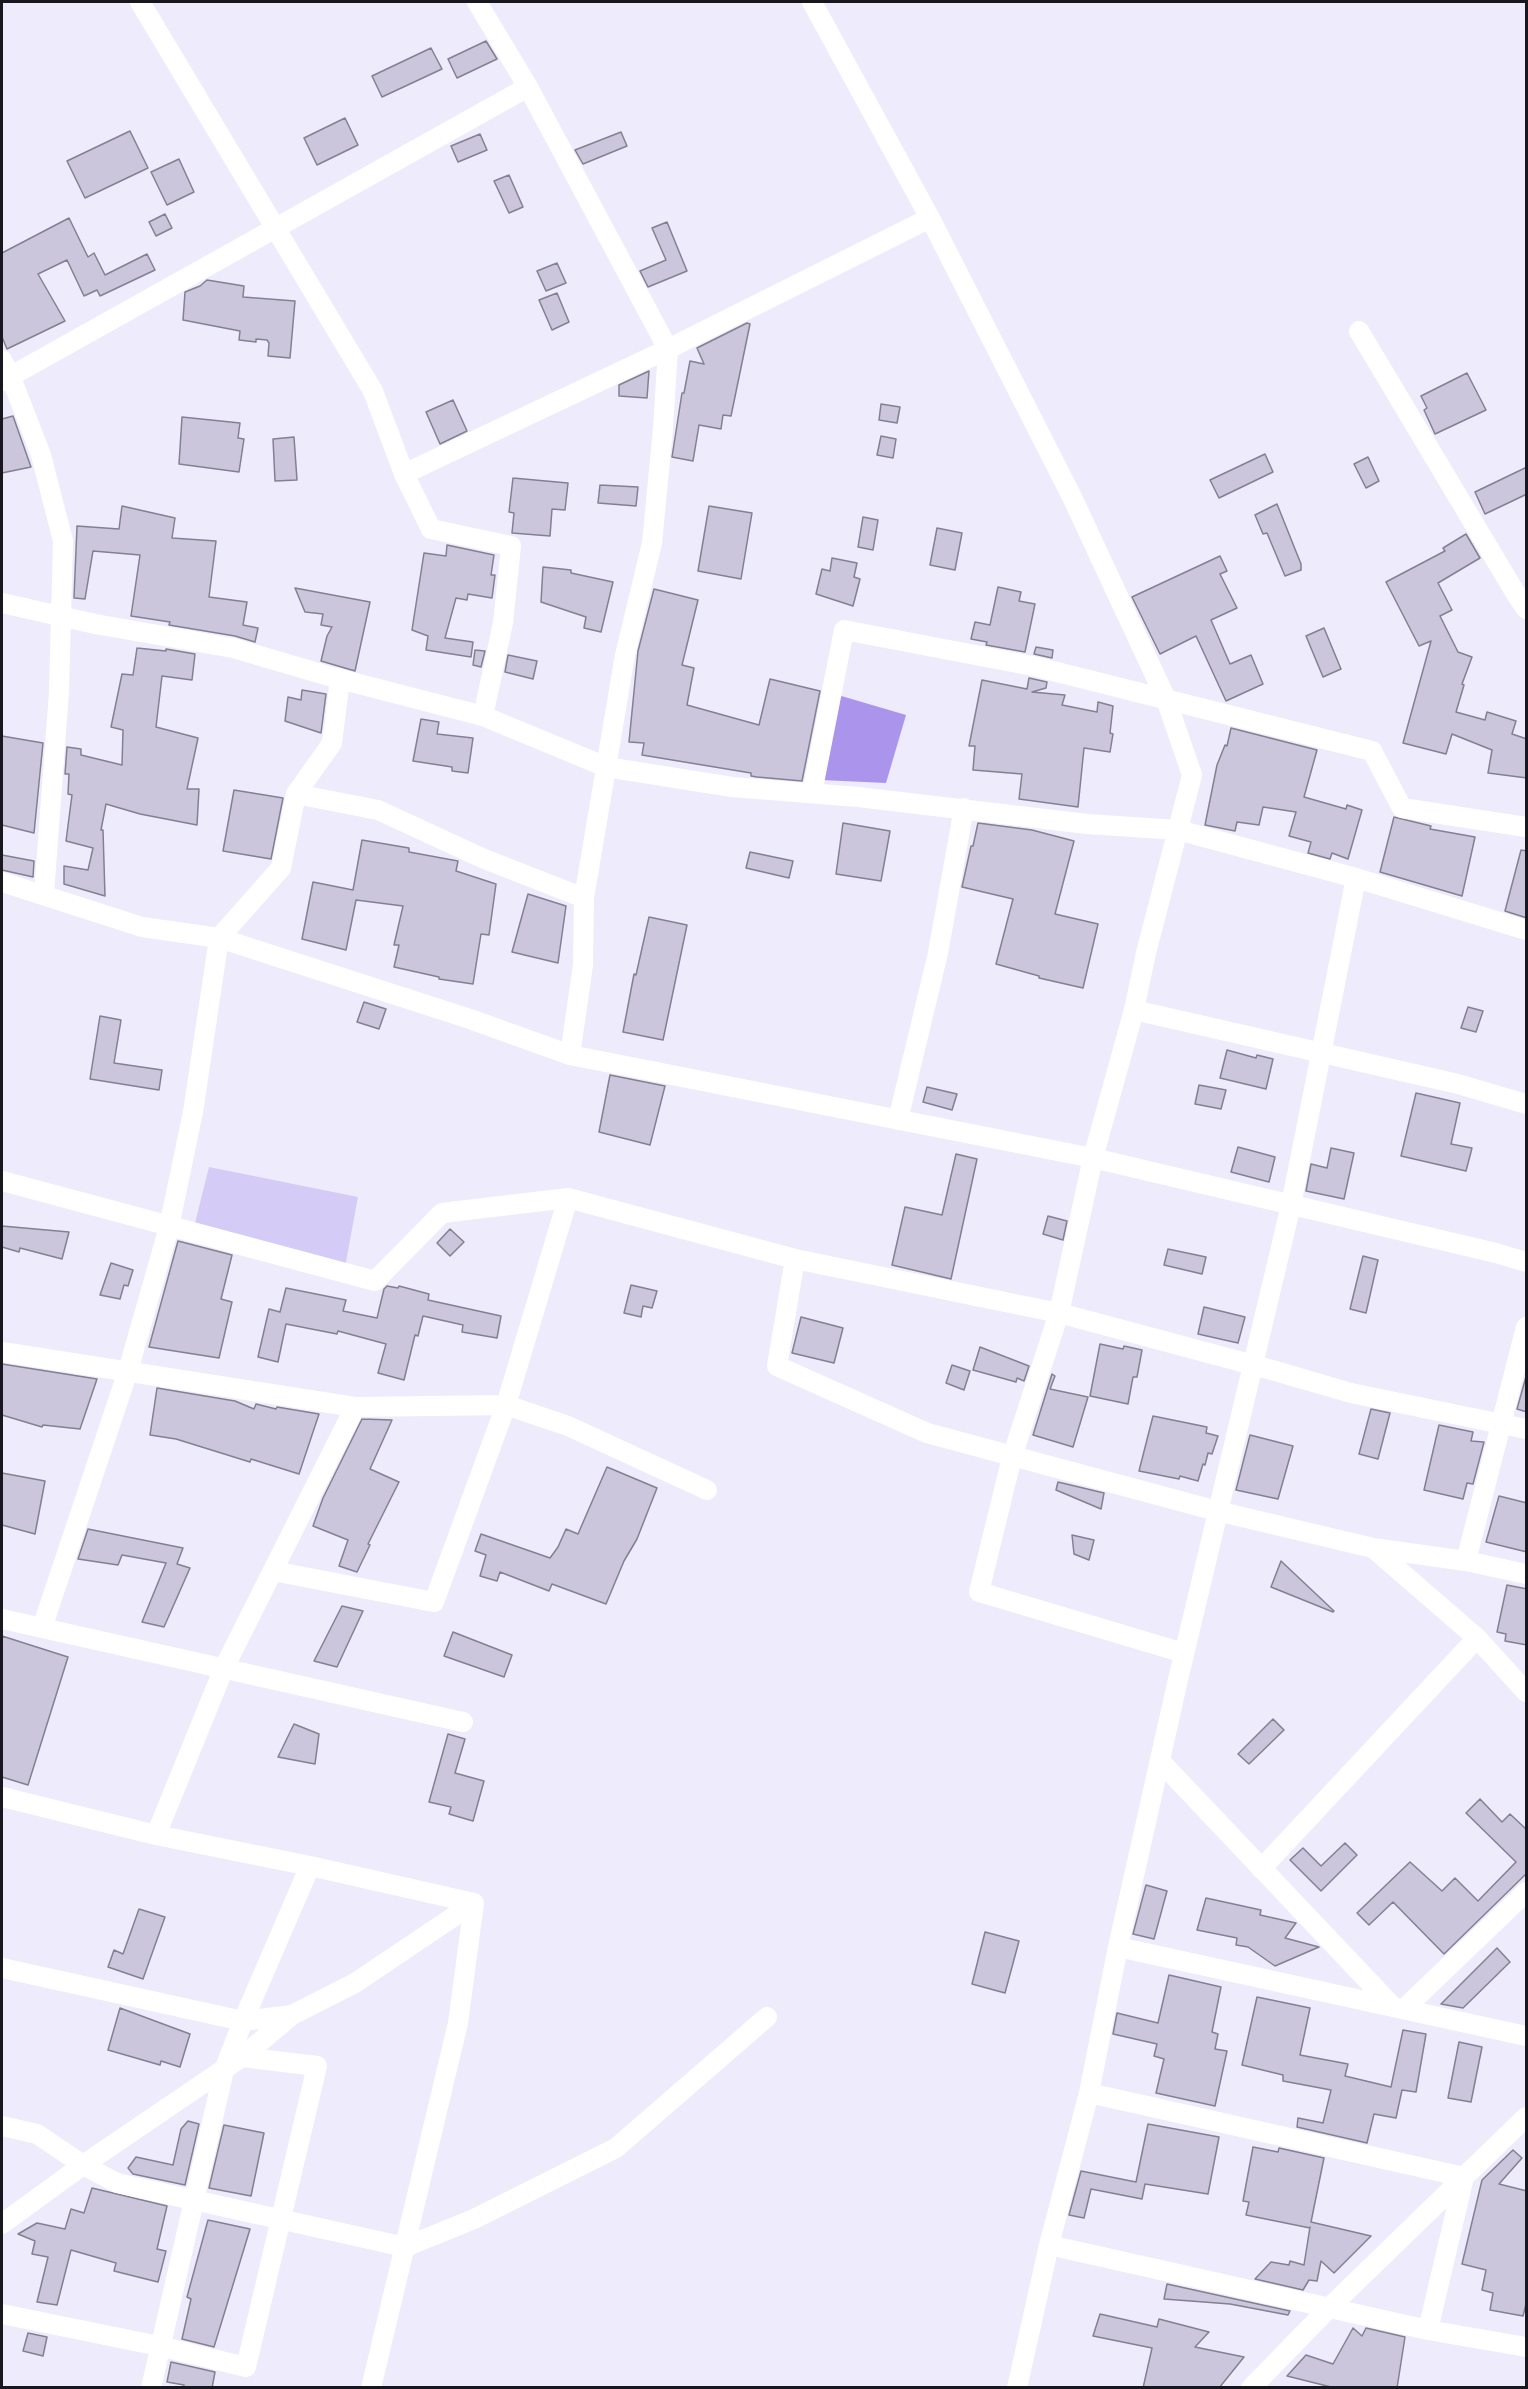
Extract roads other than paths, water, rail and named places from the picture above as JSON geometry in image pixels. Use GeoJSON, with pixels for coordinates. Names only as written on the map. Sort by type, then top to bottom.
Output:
{"type":"FeatureCollection","features":[{"type":"Feature","properties":{"kind":"street"},"geometry":{"type":"LineString","coordinates":[[140,2],[373,391],[404,474],[431,529],[511,546],[503,623],[483,716]]}},
{"type":"Feature","properties":{"kind":"street"},"geometry":{"type":"LineString","coordinates":[[477,2],[528,87],[668,349],[652,543],[625,655],[584,898],[583,965],[570,1055]]}},
{"type":"Feature","properties":{"kind":"street"},"geometry":{"type":"LineString","coordinates":[[812,2],[930,218],[1072,497],[1166,699],[1192,775],[1146,953],[1134,1010],[1093,1158],[1059,1313],[1012,1457],[979,1592],[1184,1653]]}},
{"type":"Feature","properties":{"kind":"street"},"geometry":{"type":"LineString","coordinates":[[44,894],[59,692],[63,541],[41,455],[4,372],[528,87]]}},
{"type":"Feature","properties":{"kind":"street"},"geometry":{"type":"LineString","coordinates":[[404,474],[668,349],[930,218]]}},
{"type":"Feature","properties":{"kind":"street"},"geometry":{"type":"LineString","coordinates":[[1359,331],[1527,609]]}},
{"type":"Feature","properties":{"kind":"street"},"geometry":{"type":"LineString","coordinates":[[2,603],[95,624],[233,648],[340,679],[483,716],[606,767],[732,788],[812,793],[964,808],[1087,824],[1178,831],[1356,878],[1527,930]]}},
{"type":"Feature","properties":{"kind":"street"},"geometry":{"type":"LineString","coordinates":[[812,793],[844,630],[1033,666],[1372,751],[1402,808],[1527,827]]}},
{"type":"Feature","properties":{"kind":"street"},"geometry":{"type":"LineString","coordinates":[[42,1628],[128,1371],[169,1227],[193,1112],[219,938],[281,868],[296,794],[332,743],[340,679]]}},
{"type":"Feature","properties":{"kind":"street"},"geometry":{"type":"LineString","coordinates":[[296,794],[378,810],[482,858],[584,898]]}},
{"type":"Feature","properties":{"kind":"street"},"geometry":{"type":"LineString","coordinates":[[898,1120],[938,953],[964,808]]}},
{"type":"Feature","properties":{"kind":"street"},"geometry":{"type":"LineString","coordinates":[[1017,2388],[1049,2245],[1089,2093],[1118,1947],[1184,1653],[1291,1204],[1356,878]]}},
{"type":"Feature","properties":{"kind":"street"},"geometry":{"type":"LineString","coordinates":[[2,882],[142,927],[219,938],[471,1018],[570,1055],[1093,1158],[1527,1262]]}},
{"type":"Feature","properties":{"kind":"street"},"geometry":{"type":"LineString","coordinates":[[1134,1010],[1458,1084],[1527,1104]]}},
{"type":"Feature","properties":{"kind":"street"},"geometry":{"type":"LineString","coordinates":[[2,1181],[375,1281],[442,1213],[568,1198],[795,1259],[1059,1313],[1351,1393],[1527,1429]]}},
{"type":"Feature","properties":{"kind":"street"},"geometry":{"type":"LineString","coordinates":[[273,1571],[434,1602],[506,1405],[568,1198]]}},
{"type":"Feature","properties":{"kind":"street"},"geometry":{"type":"LineString","coordinates":[[795,1259],[777,1366],[927,1433],[1217,1510],[1373,1548],[1466,1561],[1527,1574]]}},
{"type":"Feature","properties":{"kind":"street"},"geometry":{"type":"LineString","coordinates":[[1466,1561],[1527,1327]]}},
{"type":"Feature","properties":{"kind":"street"},"geometry":{"type":"LineString","coordinates":[[2,1352],[355,1407],[506,1405],[568,1426],[707,1490]]}},
{"type":"Feature","properties":{"kind":"street"},"geometry":{"type":"LineString","coordinates":[[156,1835],[224,1668],[355,1407]]}},
{"type":"Feature","properties":{"kind":"street"},"geometry":{"type":"LineString","coordinates":[[1373,1548],[1477,1638],[1527,1692]]}},
{"type":"Feature","properties":{"kind":"street"},"geometry":{"type":"LineString","coordinates":[[2,1619],[463,1722]]}},
{"type":"Feature","properties":{"kind":"street"},"geometry":{"type":"LineString","coordinates":[[1261,1869],[1477,1638]]}},
{"type":"Feature","properties":{"kind":"street"},"geometry":{"type":"LineString","coordinates":[[1160,1761],[1261,1869],[1399,2008]]}},
{"type":"Feature","properties":{"kind":"street"},"geometry":{"type":"LineString","coordinates":[[2,1797],[156,1835],[310,1866],[474,1904]]}},
{"type":"Feature","properties":{"kind":"street"},"geometry":{"type":"LineString","coordinates":[[151,2388],[224,2070],[310,1866]]}},
{"type":"Feature","properties":{"kind":"street"},"geometry":{"type":"LineString","coordinates":[[1399,2008],[1527,1892]]}},
{"type":"Feature","properties":{"kind":"street"},"geometry":{"type":"LineString","coordinates":[[2,2224],[83,2165],[224,2070],[292,2015],[355,1983],[474,1904]]}},
{"type":"Feature","properties":{"kind":"street"},"geometry":{"type":"LineString","coordinates":[[371,2388],[458,2024],[474,1904]]}},
{"type":"Feature","properties":{"kind":"street"},"geometry":{"type":"LineString","coordinates":[[1118,1947],[1527,2036]]}},
{"type":"Feature","properties":{"kind":"street"},"geometry":{"type":"LineString","coordinates":[[2,1968],[243,2021],[292,2015]]}},
{"type":"Feature","properties":{"kind":"street"},"geometry":{"type":"LineString","coordinates":[[2,2126],[37,2134],[83,2165],[117,2183],[405,2247],[474,2219],[616,2148],[767,2017]]}},
{"type":"Feature","properties":{"kind":"street"},"geometry":{"type":"LineString","coordinates":[[2,2314],[159,2346],[246,2367],[317,2066],[242,2057]]}},
{"type":"Feature","properties":{"kind":"street"},"geometry":{"type":"LineString","coordinates":[[1089,2093],[1464,2177]]}},
{"type":"Feature","properties":{"kind":"street"},"geometry":{"type":"LineString","coordinates":[[1251,2388],[1330,2307],[1527,2117]]}},
{"type":"Feature","properties":{"kind":"street"},"geometry":{"type":"LineString","coordinates":[[1428,2330],[1464,2177]]}},
{"type":"Feature","properties":{"kind":"street"},"geometry":{"type":"LineString","coordinates":[[1049,2245],[1428,2330],[1527,2347]]}}]}
